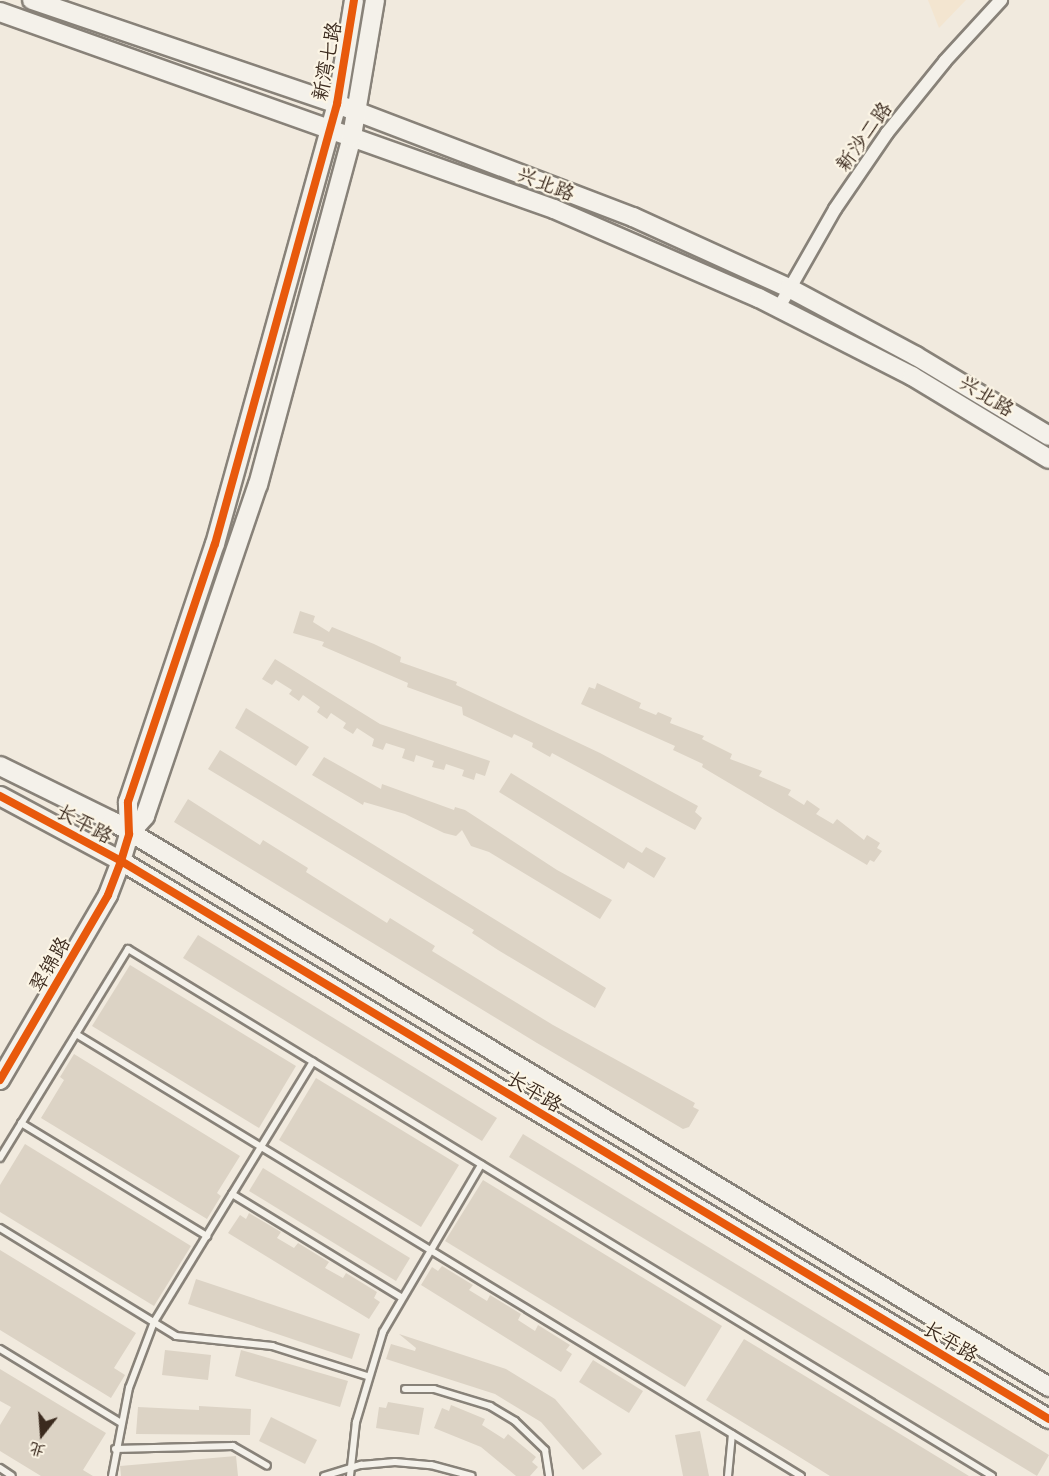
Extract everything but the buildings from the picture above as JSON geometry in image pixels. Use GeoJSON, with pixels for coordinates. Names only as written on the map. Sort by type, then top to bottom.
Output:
{"type":"FeatureCollection","features":[{"type":"Feature","properties":{"kind":"street","name":"兴北路"},"geometry":{"type":"LineString","coordinates":[[32,0],[337,104],[633,217],[789,288],[916,356],[1049,436]]}},
{"type":"Feature","properties":{"kind":"street","name":"新湾七路"},"geometry":{"type":"LineString","coordinates":[[129,834],[128,802],[215,544],[328,128],[337,104],[354,0]]}},
{"type":"Feature","properties":{"kind":"street","name":"新湾七路"},"geometry":{"type":"LineString","coordinates":[[129,834],[145,816],[258,485],[352,136],[375,0]]}},
{"type":"Feature","properties":{"kind":"street","name":"新沙二路"},"geometry":{"type":"LineString","coordinates":[[778,309],[835,209],[887,133],[945,61],[1001,0]]}},
{"type":"Feature","properties":{"kind":"street","name":"兴北路"},"geometry":{"type":"LineString","coordinates":[[0,12],[554,209],[778,309],[912,376],[1049,459]]}},
{"type":"Feature","properties":{"kind":"street","name":"长平路"},"geometry":{"type":"LineString","coordinates":[[0,766],[129,834],[1049,1388]]}},
{"type":"Feature","properties":{"kind":"street","name":"长平路"},"geometry":{"type":"LineString","coordinates":[[0,796],[121,861],[1049,1419]]}},
{"type":"Feature","properties":{"kind":"street","name":"翠锦路"},"geometry":{"type":"LineString","coordinates":[[0,1080],[108,896],[129,834]]}},
{"type":"Feature","properties":{"kind":"lane"},"geometry":{"type":"LineString","coordinates":[[0,1158],[128,949],[992,1476]]}},
{"type":"Feature","properties":{"kind":"lane"},"geometry":{"type":"LineString","coordinates":[[76,1034],[801,1476]]}},
{"type":"Feature","properties":{"kind":"lane"},"geometry":{"type":"LineString","coordinates":[[112,1476],[120,1423],[154,1322],[313,1062]]}},
{"type":"Feature","properties":{"kind":"lane"},"geometry":{"type":"LineString","coordinates":[[21,1123],[207,1236]]}},
{"type":"Feature","properties":{"kind":"lane"},"geometry":{"type":"LineString","coordinates":[[350,1472],[368,1376],[400,1297],[481,1165]]}},
{"type":"Feature","properties":{"kind":"lane"},"geometry":{"type":"LineString","coordinates":[[232,1194],[400,1297]]}},
{"type":"Feature","properties":{"kind":"lane"},"geometry":{"type":"LineString","coordinates":[[0,1228],[176,1336],[272,1346],[368,1376]]}},
{"type":"Feature","properties":{"kind":"lane"},"geometry":{"type":"LineString","coordinates":[[0,1349],[120,1423]]}},
{"type":"Feature","properties":{"kind":"lane"},"geometry":{"type":"LineString","coordinates":[[405,1389],[463,1395],[507,1416],[545,1450],[549,1476]]}},
{"type":"Feature","properties":{"kind":"lane"},"geometry":{"type":"LineString","coordinates":[[728,1476],[732,1434]]}},
{"type":"Feature","properties":{"kind":"lane"},"geometry":{"type":"LineString","coordinates":[[115,1449],[233,1446],[267,1466]]}},
{"type":"Feature","properties":{"kind":"lane"},"geometry":{"type":"LineString","coordinates":[[324,1476],[396,1462],[430,1465],[472,1476]]}},
{"type":"Feature","properties":{"kind":"lane"},"geometry":{"type":"LineString","coordinates":[[0,1468],[12,1476]]}},
{"type":"Feature","properties":{"kind":"shaded area"},"geometry":{"type":"Polygon","coordinates":[[[928,0],[966,0],[939,28],[928,0]]]}},
{"type":"Feature","properties":{"kind":"cycle path"},"geometry":{"type":"LineString","coordinates":[[0,1080],[108,895],[121,861],[129,834],[128,802],[215,544],[337,104],[354,0]]}},
{"type":"Feature","properties":{"kind":"cycle path"},"geometry":{"type":"LineString","coordinates":[[0,796],[121,861],[1049,1419]]}}]}
